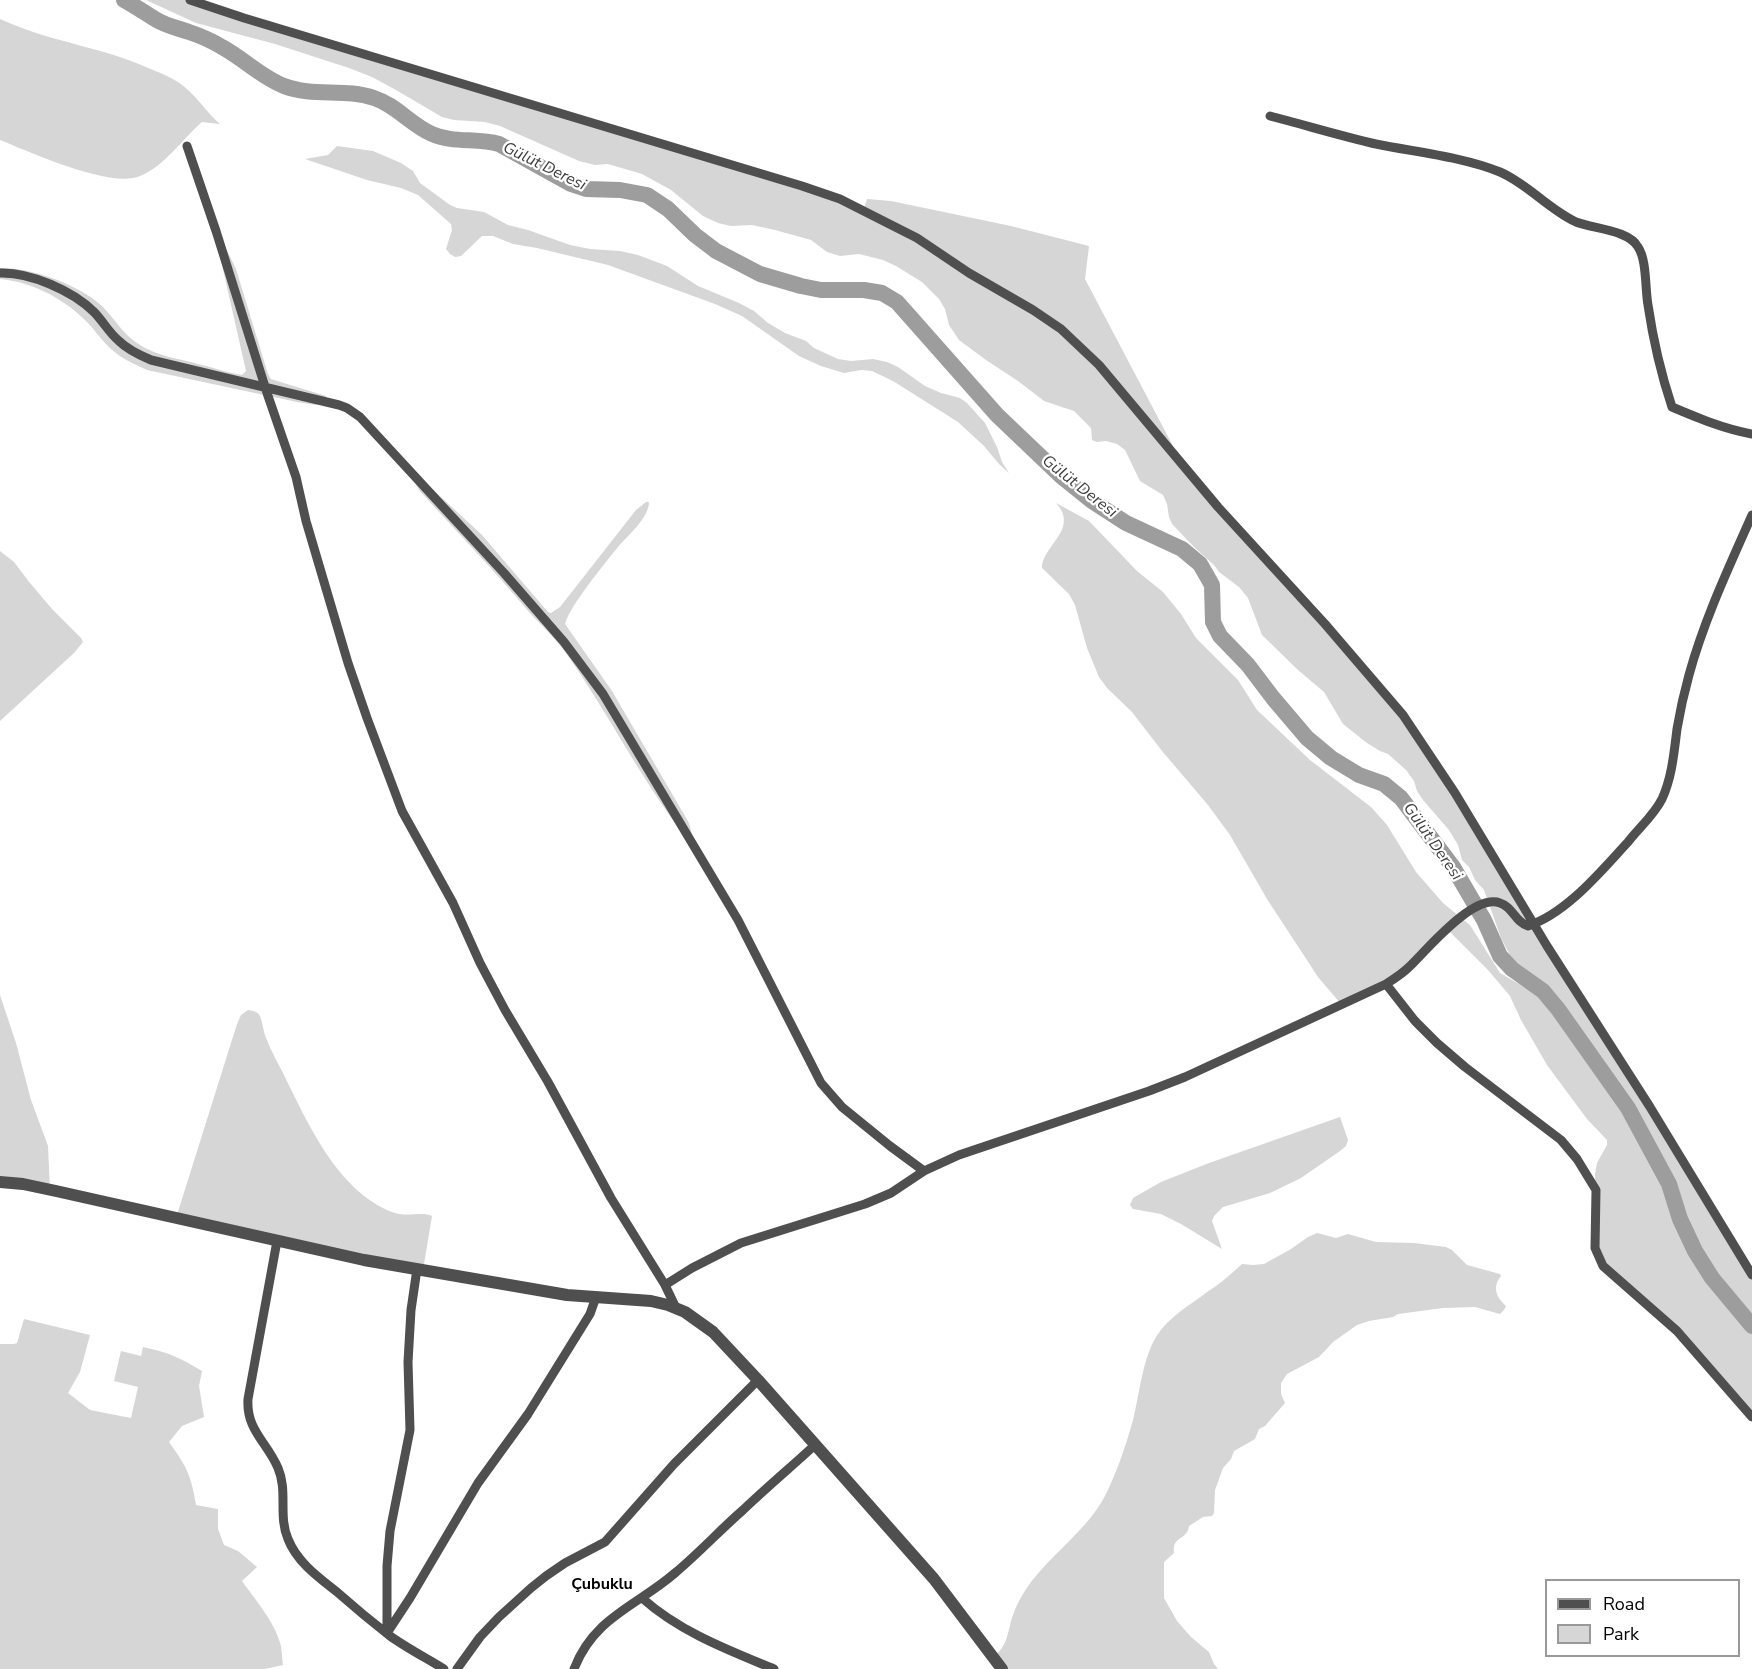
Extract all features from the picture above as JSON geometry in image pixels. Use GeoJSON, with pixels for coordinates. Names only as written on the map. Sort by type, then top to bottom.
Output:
{"type":"FeatureCollection","features":[{"type":"Feature","properties":{"kind":"street"},"geometry":{"type":"LineString","coordinates":[[190,0],[840,199],[917,238],[1060,329],[1099,365],[1218,507],[1325,624],[1402,715],[1455,793],[1752,1275]]}},
{"type":"Feature","properties":{"kind":"street"},"geometry":{"type":"LineString","coordinates":[[1270,116],[1374,144],[1499,171],[1576,221],[1624,235],[1634,241],[1640,249],[1651,327],[1672,407],[1714,424],[1752,434]]}},
{"type":"Feature","properties":{"kind":"street"},"geometry":{"type":"LineString","coordinates":[[187,146],[296,477],[306,521],[348,663],[402,811],[453,903],[480,963],[505,1010],[548,1082],[611,1198],[665,1285],[676,1308]]}},
{"type":"Feature","properties":{"kind":"street"},"geometry":{"type":"LineString","coordinates":[[0,273],[23,275],[63,290],[82,301],[117,340],[133,352],[151,360],[339,405],[360,417],[504,573],[564,642],[603,694],[738,920],[821,1083],[842,1107],[924,1171]]}},
{"type":"Feature","properties":{"kind":"street"},"geometry":{"type":"LineString","coordinates":[[665,1285],[692,1268],[741,1243],[879,1199],[924,1171],[959,1155],[1185,1077],[1386,984],[1409,967],[1435,939],[1459,919],[1483,904],[1493,901],[1500,903],[1510,910],[1521,923],[1528,926],[1557,910],[1588,885],[1658,806],[1670,777],[1682,705],[1700,641],[1752,515]]}},
{"type":"Feature","properties":{"kind":"street"},"geometry":{"type":"LineString","coordinates":[[1386,984],[1415,1021],[1437,1043],[1561,1140],[1577,1159],[1596,1190],[1595,1248],[1604,1266],[1677,1331],[1752,1417]]}},
{"type":"Feature","properties":{"kind":"street"},"geometry":{"type":"LineString","coordinates":[[0,1182],[56,1191],[364,1260],[567,1295],[651,1301],[676,1308],[698,1320],[713,1332],[758,1380],[934,1579],[996,1667]]}},
{"type":"Feature","properties":{"kind":"street"},"geometry":{"type":"LineString","coordinates":[[277,1241],[247,1411],[252,1427],[282,1478],[284,1528],[288,1540],[295,1554],[308,1569],[387,1633],[444,1669]]}},
{"type":"Feature","properties":{"kind":"street"},"geometry":{"type":"LineString","coordinates":[[387,1633],[389,1543],[410,1430],[408,1362],[411,1310],[417,1269]]}},
{"type":"Feature","properties":{"kind":"street"},"geometry":{"type":"LineString","coordinates":[[387,1633],[478,1483],[528,1414],[590,1314],[596,1297]]}},
{"type":"Feature","properties":{"kind":"street"},"geometry":{"type":"LineString","coordinates":[[457,1669],[499,1617],[546,1575],[605,1542],[674,1464],[758,1380]]}},
{"type":"Feature","properties":{"kind":"street"},"geometry":{"type":"LineString","coordinates":[[574,1669],[579,1655],[596,1633],[619,1612],[676,1572],[745,1507],[815,1446]]}},
{"type":"Feature","properties":{"kind":"street"},"geometry":{"type":"LineString","coordinates":[[642,1598],[693,1634],[774,1669]]}},
{"type":"Feature","properties":{"kind":"green space"},"geometry":{"type":"Polygon","coordinates":[[[146,0],[190,0],[864,209],[867,199],[891,201],[1011,226],[1089,246],[1085,279],[1183,465],[1403,715],[1752,1275],[1752,1417],[1677,1331],[1598,1256],[1595,1174],[1607,1140],[1587,1119],[1547,1065],[1510,996],[1488,970],[1447,929],[1409,967],[1341,1004],[1318,977],[1267,899],[1230,835],[1208,805],[1132,712],[1099,677],[1087,648],[1075,605],[1069,594],[1042,568],[1064,521],[1062,512],[1056,503],[1089,521],[1137,571],[1163,592],[1181,614],[1196,638],[1238,680],[1257,710],[1310,760],[1371,807],[1387,825],[1416,872],[1443,903],[1470,925],[1500,973],[1536,994],[1545,989],[1545,985],[1513,961],[1501,938],[1484,890],[1462,860],[1458,845],[1449,830],[1423,800],[1406,770],[1388,754],[1367,743],[1343,724],[1324,692],[1262,635],[1248,598],[1172,524],[1163,495],[1140,481],[1125,450],[1117,444],[1092,440],[1091,428],[1074,411],[1044,401],[959,340],[949,325],[945,309],[939,299],[922,282],[883,260],[859,254],[840,256],[827,252],[811,240],[775,230],[752,225],[731,226],[718,223],[703,216],[671,190],[642,174],[608,164],[595,165],[579,161],[500,126],[442,117],[372,77],[275,44],[196,23],[146,0]]]}},
{"type":"Feature","properties":{"kind":"green space"},"geometry":{"type":"Polygon","coordinates":[[[0,19],[19,27],[134,62],[166,75],[190,91],[220,124],[202,122],[157,166],[140,176],[127,179],[110,178],[70,167],[0,140],[0,19]]]}},
{"type":"Feature","properties":{"kind":"green space"},"geometry":{"type":"Polygon","coordinates":[[[337,146],[373,151],[401,163],[413,171],[420,183],[457,208],[484,212],[508,225],[570,245],[620,251],[667,266],[698,286],[739,303],[785,333],[806,341],[814,348],[838,359],[851,361],[873,359],[898,367],[925,386],[960,398],[967,403],[985,423],[1009,473],[958,422],[893,381],[872,371],[844,373],[821,366],[799,356],[742,316],[715,304],[608,265],[513,244],[493,236],[482,236],[461,256],[455,257],[446,249],[452,230],[451,224],[418,195],[305,159],[328,155],[337,146]]]}},
{"type":"Feature","properties":{"kind":"green space"},"geometry":{"type":"Polygon","coordinates":[[[223,242],[236,269],[271,379],[326,396],[326,403],[316,405],[297,402],[147,370],[115,353],[86,321],[57,298],[24,284],[0,279],[0,268],[12,268],[40,274],[68,284],[93,298],[127,335],[144,347],[168,357],[242,375],[246,371],[217,243],[223,242]]]}},
{"type":"Feature","properties":{"kind":"green space"},"geometry":{"type":"Polygon","coordinates":[[[412,476],[427,484],[482,535],[551,613],[560,607],[636,510],[649,502],[642,520],[588,585],[565,624],[612,691],[689,823],[695,846],[658,798],[563,649],[419,490],[412,476]]]}},
{"type":"Feature","properties":{"kind":"green space"},"geometry":{"type":"Polygon","coordinates":[[[0,551],[14,562],[52,609],[83,642],[0,721],[0,551]]]}},
{"type":"Feature","properties":{"kind":"green space"},"geometry":{"type":"Polygon","coordinates":[[[0,995],[31,1100],[48,1146],[50,1190],[0,1182],[0,995]]]}},
{"type":"Feature","properties":{"kind":"green space"},"geometry":{"type":"Polygon","coordinates":[[[248,1010],[260,1016],[268,1043],[303,1114],[340,1172],[356,1189],[373,1202],[392,1212],[432,1216],[423,1270],[176,1218],[237,1024],[241,1015],[248,1010]]]}},
{"type":"Feature","properties":{"kind":"green space"},"geometry":{"type":"Polygon","coordinates":[[[1340,1117],[1348,1140],[1346,1146],[1340,1151],[1301,1178],[1270,1193],[1223,1207],[1214,1216],[1212,1221],[1222,1249],[1161,1214],[1133,1209],[1130,1205],[1133,1198],[1161,1182],[1340,1117]]]}},
{"type":"Feature","properties":{"kind":"green space"},"geometry":{"type":"Polygon","coordinates":[[[1317,1233],[1336,1238],[1348,1234],[1376,1242],[1446,1247],[1467,1265],[1500,1274],[1496,1292],[1506,1306],[1500,1314],[1475,1307],[1443,1308],[1398,1314],[1369,1321],[1357,1325],[1333,1342],[1319,1357],[1287,1374],[1281,1383],[1281,1394],[1285,1403],[1265,1426],[1259,1429],[1255,1439],[1234,1451],[1231,1459],[1223,1468],[1215,1490],[1214,1513],[1189,1526],[1186,1534],[1175,1543],[1174,1553],[1164,1562],[1164,1598],[1177,1621],[1209,1652],[1218,1669],[1002,1669],[992,1657],[998,1653],[1005,1642],[1012,1616],[1022,1596],[1032,1580],[1089,1519],[1107,1492],[1130,1429],[1147,1356],[1161,1330],[1179,1312],[1242,1264],[1264,1264],[1317,1233]]]}},
{"type":"Feature","properties":{"kind":"green space"},"geometry":{"type":"Polygon","coordinates":[[[24,1319],[90,1335],[80,1372],[68,1393],[90,1410],[131,1418],[138,1387],[114,1381],[121,1351],[141,1356],[143,1347],[152,1349],[174,1356],[202,1371],[199,1386],[204,1417],[182,1426],[169,1442],[187,1472],[196,1505],[218,1509],[218,1529],[224,1545],[238,1551],[257,1567],[242,1581],[278,1637],[283,1665],[265,1669],[0,1669],[0,1344],[17,1343],[24,1319]]]}},
{"type":"Feature","properties":{"kind":"waterway","name":"Gülüt Deresi"},"geometry":{"type":"LineString","coordinates":[[124,0],[163,23],[214,43],[284,86],[306,91],[352,93],[374,98],[389,105],[432,134],[448,139],[499,144],[571,184],[586,189],[620,190],[647,195],[668,209],[716,251],[760,274],[821,290],[864,290],[882,293],[897,302],[997,415],[1061,476],[1092,501],[1126,523],[1182,549],[1200,564],[1212,585],[1213,622],[1220,636],[1248,665],[1307,738],[1331,758],[1359,775],[1384,784],[1401,798],[1453,867],[1484,920],[1500,956],[1512,969],[1543,991],[1628,1108],[1669,1184],[1680,1219],[1695,1251],[1712,1278],[1752,1326]]}},
{"type":"Feature","properties":{"kind":"district","name":"Çubuklu"},"geometry":{"type":"Point","coordinates":[602,1585]}}]}
